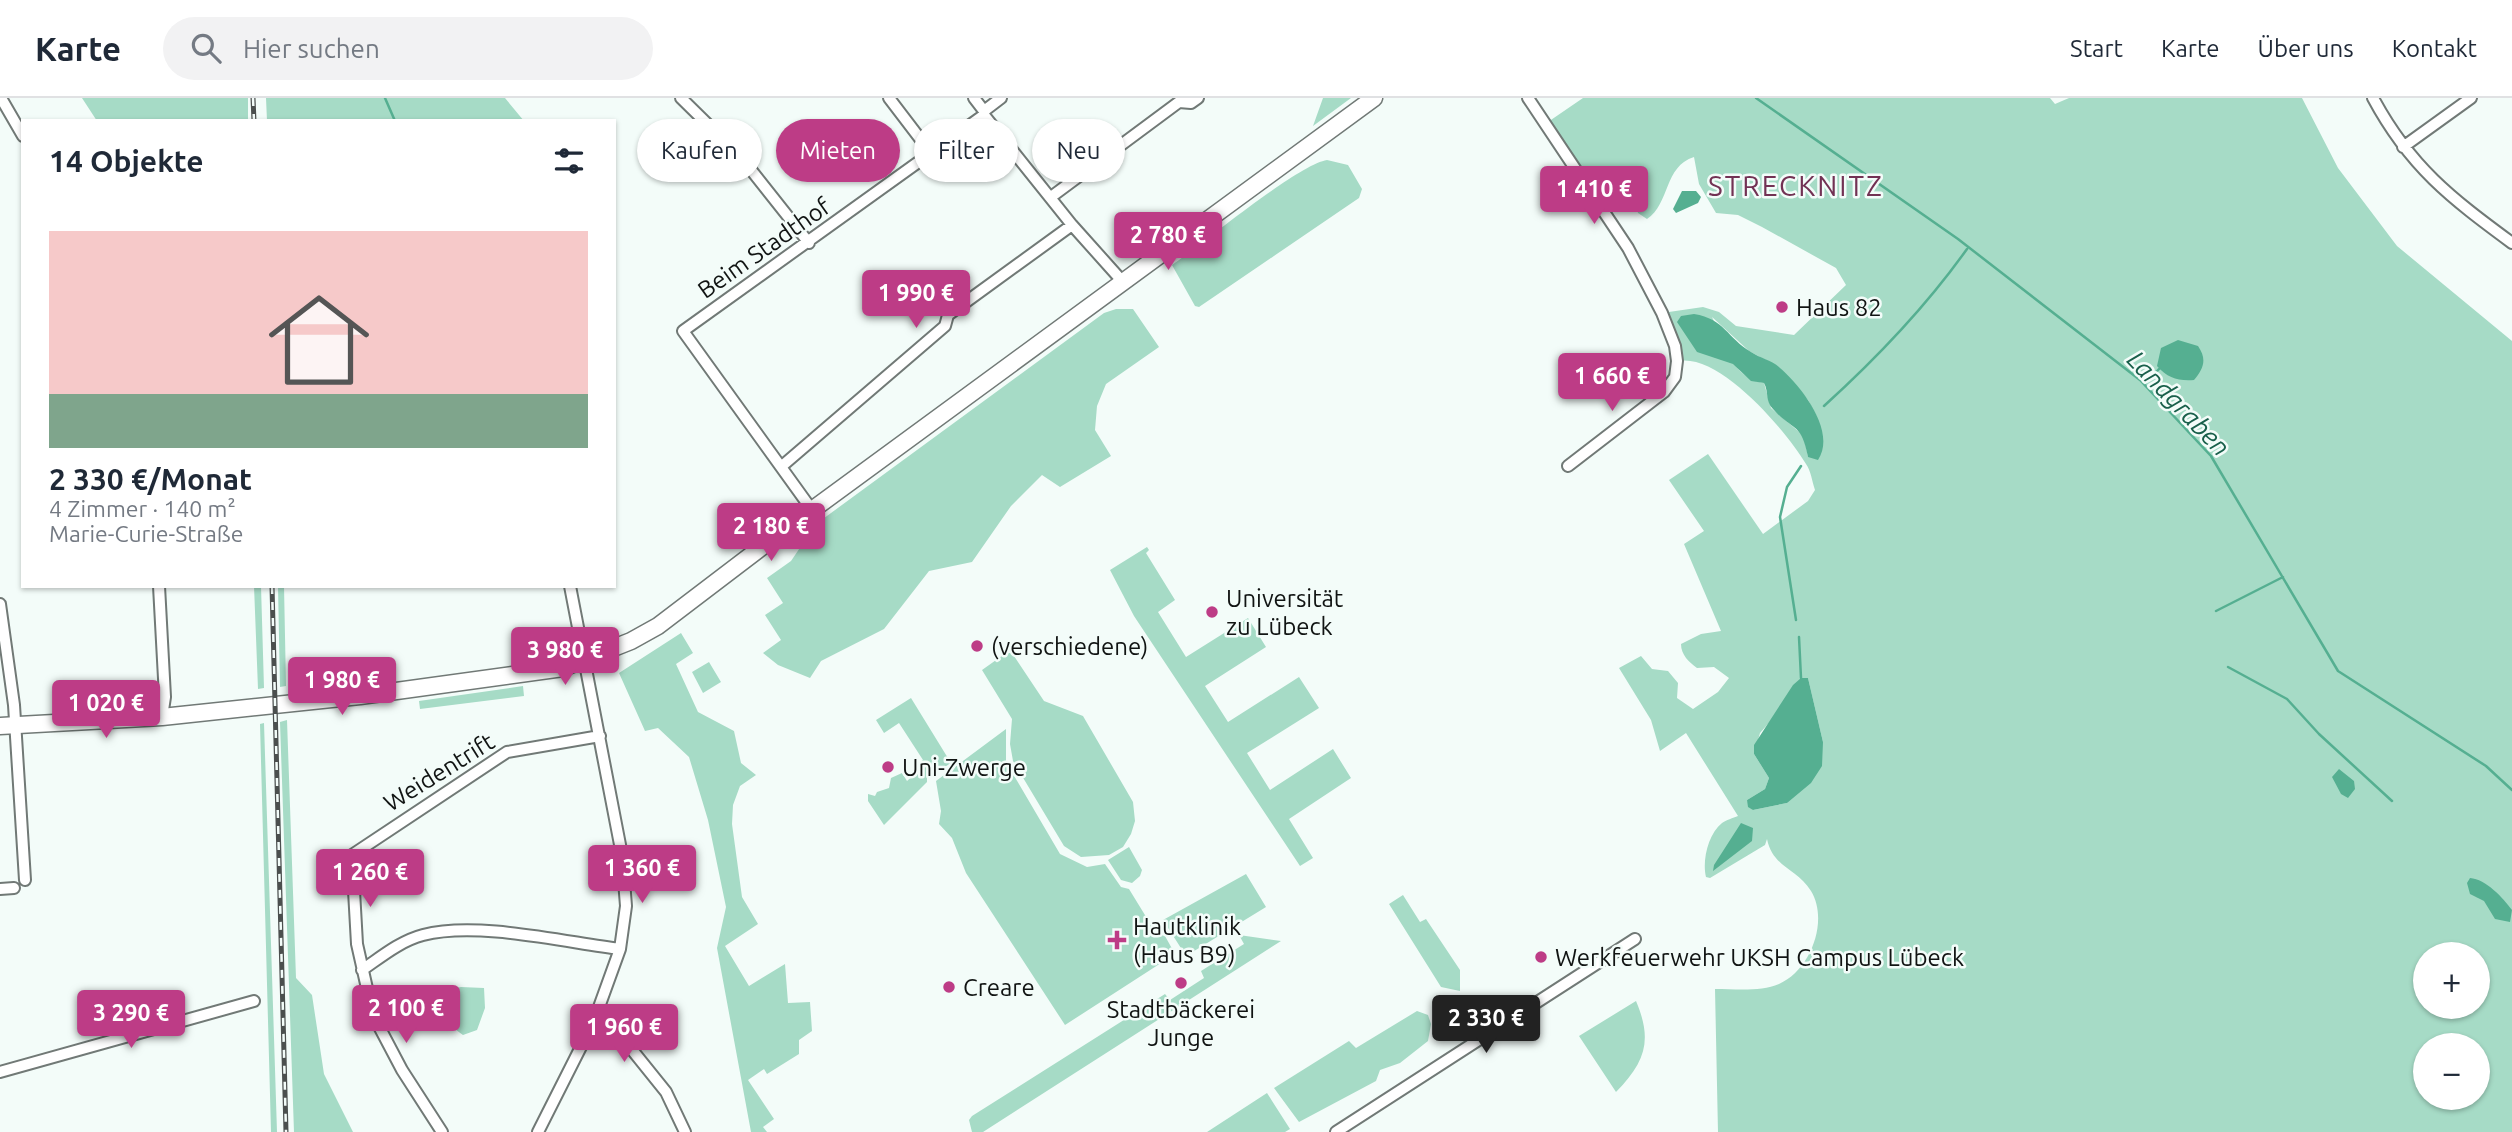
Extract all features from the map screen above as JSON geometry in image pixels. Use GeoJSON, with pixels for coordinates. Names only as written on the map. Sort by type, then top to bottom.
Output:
{"type":"FeatureCollection","features":[{"type":"Feature","properties":{"kind":"main road"},"geometry":{"type":"LineString","coordinates":[[8,725],[162,717],[360,696],[563,668],[631,641],[658,626],[1374,98]]}},
{"type":"Feature","properties":{"kind":"street"},"geometry":{"type":"LineString","coordinates":[[1,98],[21,133]]}},
{"type":"Feature","properties":{"kind":"street"},"geometry":{"type":"LineString","coordinates":[[681,98],[740,156],[809,243]]}},
{"type":"Feature","properties":{"kind":"street"},"geometry":{"type":"LineString","coordinates":[[889,98],[914,132]]}},
{"type":"Feature","properties":{"kind":"street"},"geometry":{"type":"LineString","coordinates":[[974,98],[1072,225],[1123,282]]}},
{"type":"Feature","properties":{"kind":"street","name":"Beim Stadthof"},"geometry":{"type":"LineString","coordinates":[[976,119],[1001,98]]}},
{"type":"Feature","properties":{"kind":"street"},"geometry":{"type":"LineString","coordinates":[[1051,197],[1178,100],[1191,103],[1198,98]]}},
{"type":"Feature","properties":{"kind":"street"},"geometry":{"type":"LineString","coordinates":[[1528,98],[1639,266],[1671,335],[1677,361],[1675,377],[1664,392],[1568,466]]}},
{"type":"Feature","properties":{"kind":"street"},"geometry":{"type":"LineString","coordinates":[[2373,98],[2403,146],[2448,196],[2512,242]]}},
{"type":"Feature","properties":{"kind":"street"},"geometry":{"type":"LineString","coordinates":[[2403,146],[2471,98]]}},
{"type":"Feature","properties":{"kind":"street","name":"Beim Stadthof"},"geometry":{"type":"LineString","coordinates":[[782,466],[683,331],[809,243],[914,165]]}},
{"type":"Feature","properties":{"kind":"street"},"geometry":{"type":"LineString","coordinates":[[812,510],[782,466],[945,326],[948,315],[1072,225]]}},
{"type":"Feature","properties":{"kind":"street"},"geometry":{"type":"LineString","coordinates":[[159,588],[165,697],[162,717]]}},
{"type":"Feature","properties":{"kind":"street"},"geometry":{"type":"LineString","coordinates":[[538,1132],[594,1021],[620,949],[626,906],[622,855],[570,588]]}},
{"type":"Feature","properties":{"kind":"street"},"geometry":{"type":"LineString","coordinates":[[0,604],[8,725],[25,880]]}},
{"type":"Feature","properties":{"kind":"street","name":"Weidentrift"},"geometry":{"type":"LineString","coordinates":[[362,970],[357,944],[351,859],[356,850],[507,752],[600,736]]}},
{"type":"Feature","properties":{"kind":"street"},"geometry":{"type":"LineString","coordinates":[[0,889],[14,888]]}},
{"type":"Feature","properties":{"kind":"street"},"geometry":{"type":"LineString","coordinates":[[442,1132],[398,1062],[373,1015],[362,970],[398,946],[420,936],[441,932],[469,930],[620,949]]}},
{"type":"Feature","properties":{"kind":"street"},"geometry":{"type":"LineString","coordinates":[[1336,1132],[1635,939]]}},
{"type":"Feature","properties":{"kind":"street"},"geometry":{"type":"LineString","coordinates":[[0,1072],[254,1001]]}},
{"type":"Feature","properties":{"kind":"street"},"geometry":{"type":"LineString","coordinates":[[594,1021],[617,1036],[641,1060],[666,1092],[685,1132]]}},
{"type":"Feature","properties":{"kind":"shaded area"},"geometry":{"type":"Polygon","coordinates":[[[82,98],[248,98],[248,119],[96,119],[82,98]]]}},
{"type":"Feature","properties":{"kind":"shaded area"},"geometry":{"type":"Polygon","coordinates":[[[266,98],[505,98],[522,119],[267,119],[266,98]]]}},
{"type":"Feature","properties":{"kind":"shaded area"},"geometry":{"type":"Polygon","coordinates":[[[1323,98],[1351,98],[1313,126],[1323,98]]]}},
{"type":"Feature","properties":{"kind":"shaded area"},"geometry":{"type":"Polygon","coordinates":[[[1583,98],[2050,98],[2055,104],[2069,98],[2302,98],[2338,168],[2397,246],[2512,341],[2512,1132],[1718,1132],[1715,989],[1764,988],[1779,984],[1790,977],[1800,968],[1814,943],[1818,916],[1816,903],[1805,883],[1774,856],[1767,839],[1765,845],[1710,878],[1706,877],[1706,856],[1713,834],[1722,823],[1738,816],[1686,733],[1660,751],[1651,720],[1619,668],[1641,656],[1652,669],[1668,671],[1678,683],[1677,698],[1693,709],[1718,692],[1729,678],[1714,667],[1697,668],[1682,652],[1681,644],[1701,634],[1721,631],[1684,544],[1704,531],[1669,480],[1708,454],[1763,534],[1808,501],[1815,490],[1809,470],[1797,450],[1751,398],[1714,369],[1696,362],[1679,361],[1662,313],[1703,307],[1719,312],[1736,326],[1794,335],[1846,285],[1836,268],[1762,227],[1738,215],[1716,213],[1699,184],[1694,157],[1677,168],[1660,204],[1647,219],[1638,213],[1631,190],[1607,207],[1545,124],[1583,98]],[[1712,317],[1730,358],[1744,375],[1764,383],[1771,408],[1804,436],[1808,457],[1817,417],[1808,400],[1780,368],[1749,351],[1712,317]],[[1808,678],[1760,733],[1754,754],[1769,778],[1765,789],[1747,800],[1753,810],[1787,803],[1823,742],[1808,678]]]}},
{"type":"Feature","properties":{"kind":"shaded area"},"geometry":{"type":"Polygon","coordinates":[[[1327,160],[1348,165],[1362,189],[1359,198],[1199,307],[1195,306],[1172,265],[1274,189],[1295,175],[1327,160]]]}},
{"type":"Feature","properties":{"kind":"shaded area"},"geometry":{"type":"Polygon","coordinates":[[[1682,191],[1696,191],[1701,197],[1698,203],[1676,213],[1673,209],[1682,191]]]}},
{"type":"Feature","properties":{"kind":"shaded area"},"geometry":{"type":"Polygon","coordinates":[[[1116,309],[1133,309],[1159,347],[1106,384],[1097,406],[1095,430],[1111,456],[1060,487],[1042,475],[1011,506],[972,562],[929,571],[884,629],[821,661],[810,678],[778,665],[763,653],[781,640],[765,615],[783,603],[767,578],[791,561],[816,524],[1104,313],[1116,309]]]}},
{"type":"Feature","properties":{"kind":"shaded area"},"geometry":{"type":"Polygon","coordinates":[[[1694,314],[1713,320],[1743,347],[1779,367],[1797,385],[1820,423],[1823,448],[1818,460],[1808,457],[1799,432],[1771,406],[1764,383],[1751,381],[1733,364],[1697,352],[1677,322],[1681,316],[1694,314]]]}},
{"type":"Feature","properties":{"kind":"shaded area"},"geometry":{"type":"Polygon","coordinates":[[[2178,340],[2198,346],[2203,355],[2203,363],[2194,380],[2173,378],[2157,366],[2161,348],[2178,340]]]}},
{"type":"Feature","properties":{"kind":"shaded area"},"geometry":{"type":"Polygon","coordinates":[[[1147,547],[1149,550],[1146,553],[1175,600],[1158,612],[1186,657],[1248,618],[1266,647],[1205,686],[1228,722],[1299,677],[1319,708],[1247,753],[1270,790],[1333,749],[1351,778],[1289,819],[1313,858],[1300,866],[1134,616],[1110,570],[1147,547]]]}},
{"type":"Feature","properties":{"kind":"shaded area"},"geometry":{"type":"Polygon","coordinates":[[[254,588],[261,588],[264,688],[258,689],[254,588]]]}},
{"type":"Feature","properties":{"kind":"shaded area"},"geometry":{"type":"Polygon","coordinates":[[[278,588],[284,588],[286,686],[280,687],[278,588]]]}},
{"type":"Feature","properties":{"kind":"shaded area"},"geometry":{"type":"Polygon","coordinates":[[[681,633],[693,653],[676,664],[698,712],[734,731],[741,763],[756,775],[740,786],[733,805],[732,824],[742,897],[758,924],[725,946],[749,986],[785,964],[788,1003],[810,1002],[812,1031],[799,1040],[799,1054],[767,1074],[764,1069],[748,1080],[774,1119],[763,1127],[767,1132],[751,1132],[717,948],[726,907],[708,820],[689,757],[658,728],[645,731],[619,673],[681,633]]]}},
{"type":"Feature","properties":{"kind":"shaded area"},"geometry":{"type":"Polygon","coordinates":[[[1006,653],[1012,653],[1044,701],[1083,716],[1133,802],[1135,821],[1131,834],[1123,847],[1109,855],[1081,857],[1064,846],[1013,761],[1010,744],[1012,719],[982,670],[1006,653]]]}},
{"type":"Feature","properties":{"kind":"shaded area"},"geometry":{"type":"Polygon","coordinates":[[[709,662],[721,682],[703,693],[692,672],[709,662]]]}},
{"type":"Feature","properties":{"kind":"shaded area"},"geometry":{"type":"Polygon","coordinates":[[[1801,678],[1808,678],[1823,742],[1822,766],[1811,783],[1787,803],[1753,810],[1748,807],[1747,800],[1765,789],[1769,778],[1754,754],[1754,745],[1793,685],[1801,678]]]}},
{"type":"Feature","properties":{"kind":"shaded area"},"geometry":{"type":"Polygon","coordinates":[[[523,686],[524,696],[420,709],[419,701],[523,686]]]}},
{"type":"Feature","properties":{"kind":"shaded area"},"geometry":{"type":"Polygon","coordinates":[[[911,698],[951,763],[927,778],[927,782],[884,825],[868,801],[868,794],[875,796],[877,792],[889,788],[891,778],[902,773],[907,781],[917,772],[914,766],[923,760],[899,723],[884,733],[876,720],[911,698]]]}},
{"type":"Feature","properties":{"kind":"shaded area"},"geometry":{"type":"Polygon","coordinates":[[[287,720],[296,978],[312,995],[324,1074],[353,1132],[294,1132],[280,722],[287,720]]]}},
{"type":"Feature","properties":{"kind":"shaded area"},"geometry":{"type":"Polygon","coordinates":[[[264,723],[277,1132],[271,1132],[260,724],[264,723]]]}},
{"type":"Feature","properties":{"kind":"shaded area"},"geometry":{"type":"Polygon","coordinates":[[[1006,729],[1006,762],[1060,854],[1087,867],[1105,864],[1121,887],[1129,889],[1156,933],[1165,936],[1175,954],[1065,1025],[966,873],[952,838],[939,824],[941,811],[936,781],[1006,729]]]}},
{"type":"Feature","properties":{"kind":"shaded area"},"geometry":{"type":"Polygon","coordinates":[[[2339,769],[2354,781],[2355,789],[2348,798],[2341,794],[2332,777],[2339,769]]]}},
{"type":"Feature","properties":{"kind":"shaded area"},"geometry":{"type":"Polygon","coordinates":[[[1741,823],[1753,828],[1752,841],[1713,871],[1714,865],[1741,823]]]}},
{"type":"Feature","properties":{"kind":"shaded area"},"geometry":{"type":"Polygon","coordinates":[[[1129,847],[1142,870],[1132,883],[1121,880],[1108,860],[1129,847]]]}},
{"type":"Feature","properties":{"kind":"shaded area"},"geometry":{"type":"Polygon","coordinates":[[[1246,874],[1266,907],[1186,956],[1163,920],[1246,874]]]}},
{"type":"Feature","properties":{"kind":"shaded area"},"geometry":{"type":"Polygon","coordinates":[[[2470,878],[2488,885],[2504,900],[2512,910],[2510,922],[2495,919],[2484,901],[2470,894],[2467,883],[2470,878]]]}},
{"type":"Feature","properties":{"kind":"shaded area"},"geometry":{"type":"Polygon","coordinates":[[[1403,895],[1420,922],[1426,919],[1460,970],[1460,991],[1441,987],[1389,904],[1403,895]]]}},
{"type":"Feature","properties":{"kind":"shaded area"},"geometry":{"type":"Polygon","coordinates":[[[1239,935],[1281,941],[983,1132],[972,1132],[969,1120],[972,1116],[1165,994],[1170,1000],[1204,978],[1201,971],[1244,944],[1239,935]]]}},
{"type":"Feature","properties":{"kind":"shaded area"},"geometry":{"type":"Polygon","coordinates":[[[461,987],[484,988],[485,1008],[477,1030],[463,1035],[445,1016],[439,991],[461,987]]]}},
{"type":"Feature","properties":{"kind":"shaded area"},"geometry":{"type":"Polygon","coordinates":[[[1636,1001],[1644,1028],[1643,1050],[1634,1071],[1616,1092],[1579,1036],[1636,1001]]]}},
{"type":"Feature","properties":{"kind":"shaded area"},"geometry":{"type":"Polygon","coordinates":[[[1417,1011],[1428,1015],[1431,1024],[1428,1041],[1400,1063],[1380,1070],[1376,1081],[1299,1122],[1274,1088],[1349,1041],[1356,1048],[1417,1011]]]}},
{"type":"Feature","properties":{"kind":"shaded area"},"geometry":{"type":"Polygon","coordinates":[[[1267,1093],[1290,1129],[1285,1132],[1207,1132],[1267,1093]]]}},
{"type":"Feature","properties":{"kind":"waterway"},"geometry":{"type":"LineString","coordinates":[[385,98],[394,119]]}},
{"type":"Feature","properties":{"kind":"waterway","name":"Landgraben"},"geometry":{"type":"LineString","coordinates":[[1756,98],[1958,239],[2140,380],[2211,456],[2338,671],[2486,766],[2512,790]]}},
{"type":"Feature","properties":{"kind":"waterway"},"geometry":{"type":"LineString","coordinates":[[1824,406],[1900,331],[1935,292],[1967,249]]}},
{"type":"Feature","properties":{"kind":"waterway"},"geometry":{"type":"LineString","coordinates":[[2145,384],[2159,369]]}},
{"type":"Feature","properties":{"kind":"waterway"},"geometry":{"type":"LineString","coordinates":[[1796,620],[1780,517],[1787,487],[1801,466]]}},
{"type":"Feature","properties":{"kind":"waterway"},"geometry":{"type":"LineString","coordinates":[[2216,611],[2283,577]]}},
{"type":"Feature","properties":{"kind":"waterway"},"geometry":{"type":"LineString","coordinates":[[1799,637],[1801,678]]}},
{"type":"Feature","properties":{"kind":"waterway"},"geometry":{"type":"LineString","coordinates":[[2228,667],[2287,699],[2319,734],[2392,801]]}},
{"type":"Feature","properties":{"kind":"railway"},"geometry":{"type":"LineString","coordinates":[[253,98],[254,119]]}},
{"type":"Feature","properties":{"kind":"railway"},"geometry":{"type":"LineString","coordinates":[[272,588],[286,1132]]}},
{"type":"Feature","properties":{"kind":"place","name":"Haus 82"},"geometry":{"type":"Point","coordinates":[1782,307]}},
{"type":"Feature","properties":{"kind":"place","name":"Universität zu Lübeck"},"geometry":{"type":"Point","coordinates":[1212,612]}},
{"type":"Feature","properties":{"kind":"place","name":"(verschiedene)"},"geometry":{"type":"Point","coordinates":[977,646]}},
{"type":"Feature","properties":{"kind":"place","name":"Uni-Zwerge"},"geometry":{"type":"Point","coordinates":[888,767]}},
{"type":"Feature","properties":{"kind":"place","name":"Hautklinik (Haus B9)"},"geometry":{"type":"Point","coordinates":[1117,940]}},
{"type":"Feature","properties":{"kind":"place","name":"Werkfeuerwehr UKSH Campus Lübeck"},"geometry":{"type":"Point","coordinates":[1541,957]}},
{"type":"Feature","properties":{"kind":"place","name":"Stadtbäckerei Junge"},"geometry":{"type":"Point","coordinates":[1181,983]}},
{"type":"Feature","properties":{"kind":"place","name":"Creare"},"geometry":{"type":"Point","coordinates":[949,987]}},
{"type":"Feature","properties":{"kind":"district","name":"STRECKNITZ"},"geometry":{"type":"Point","coordinates":[1796,185]}}]}
